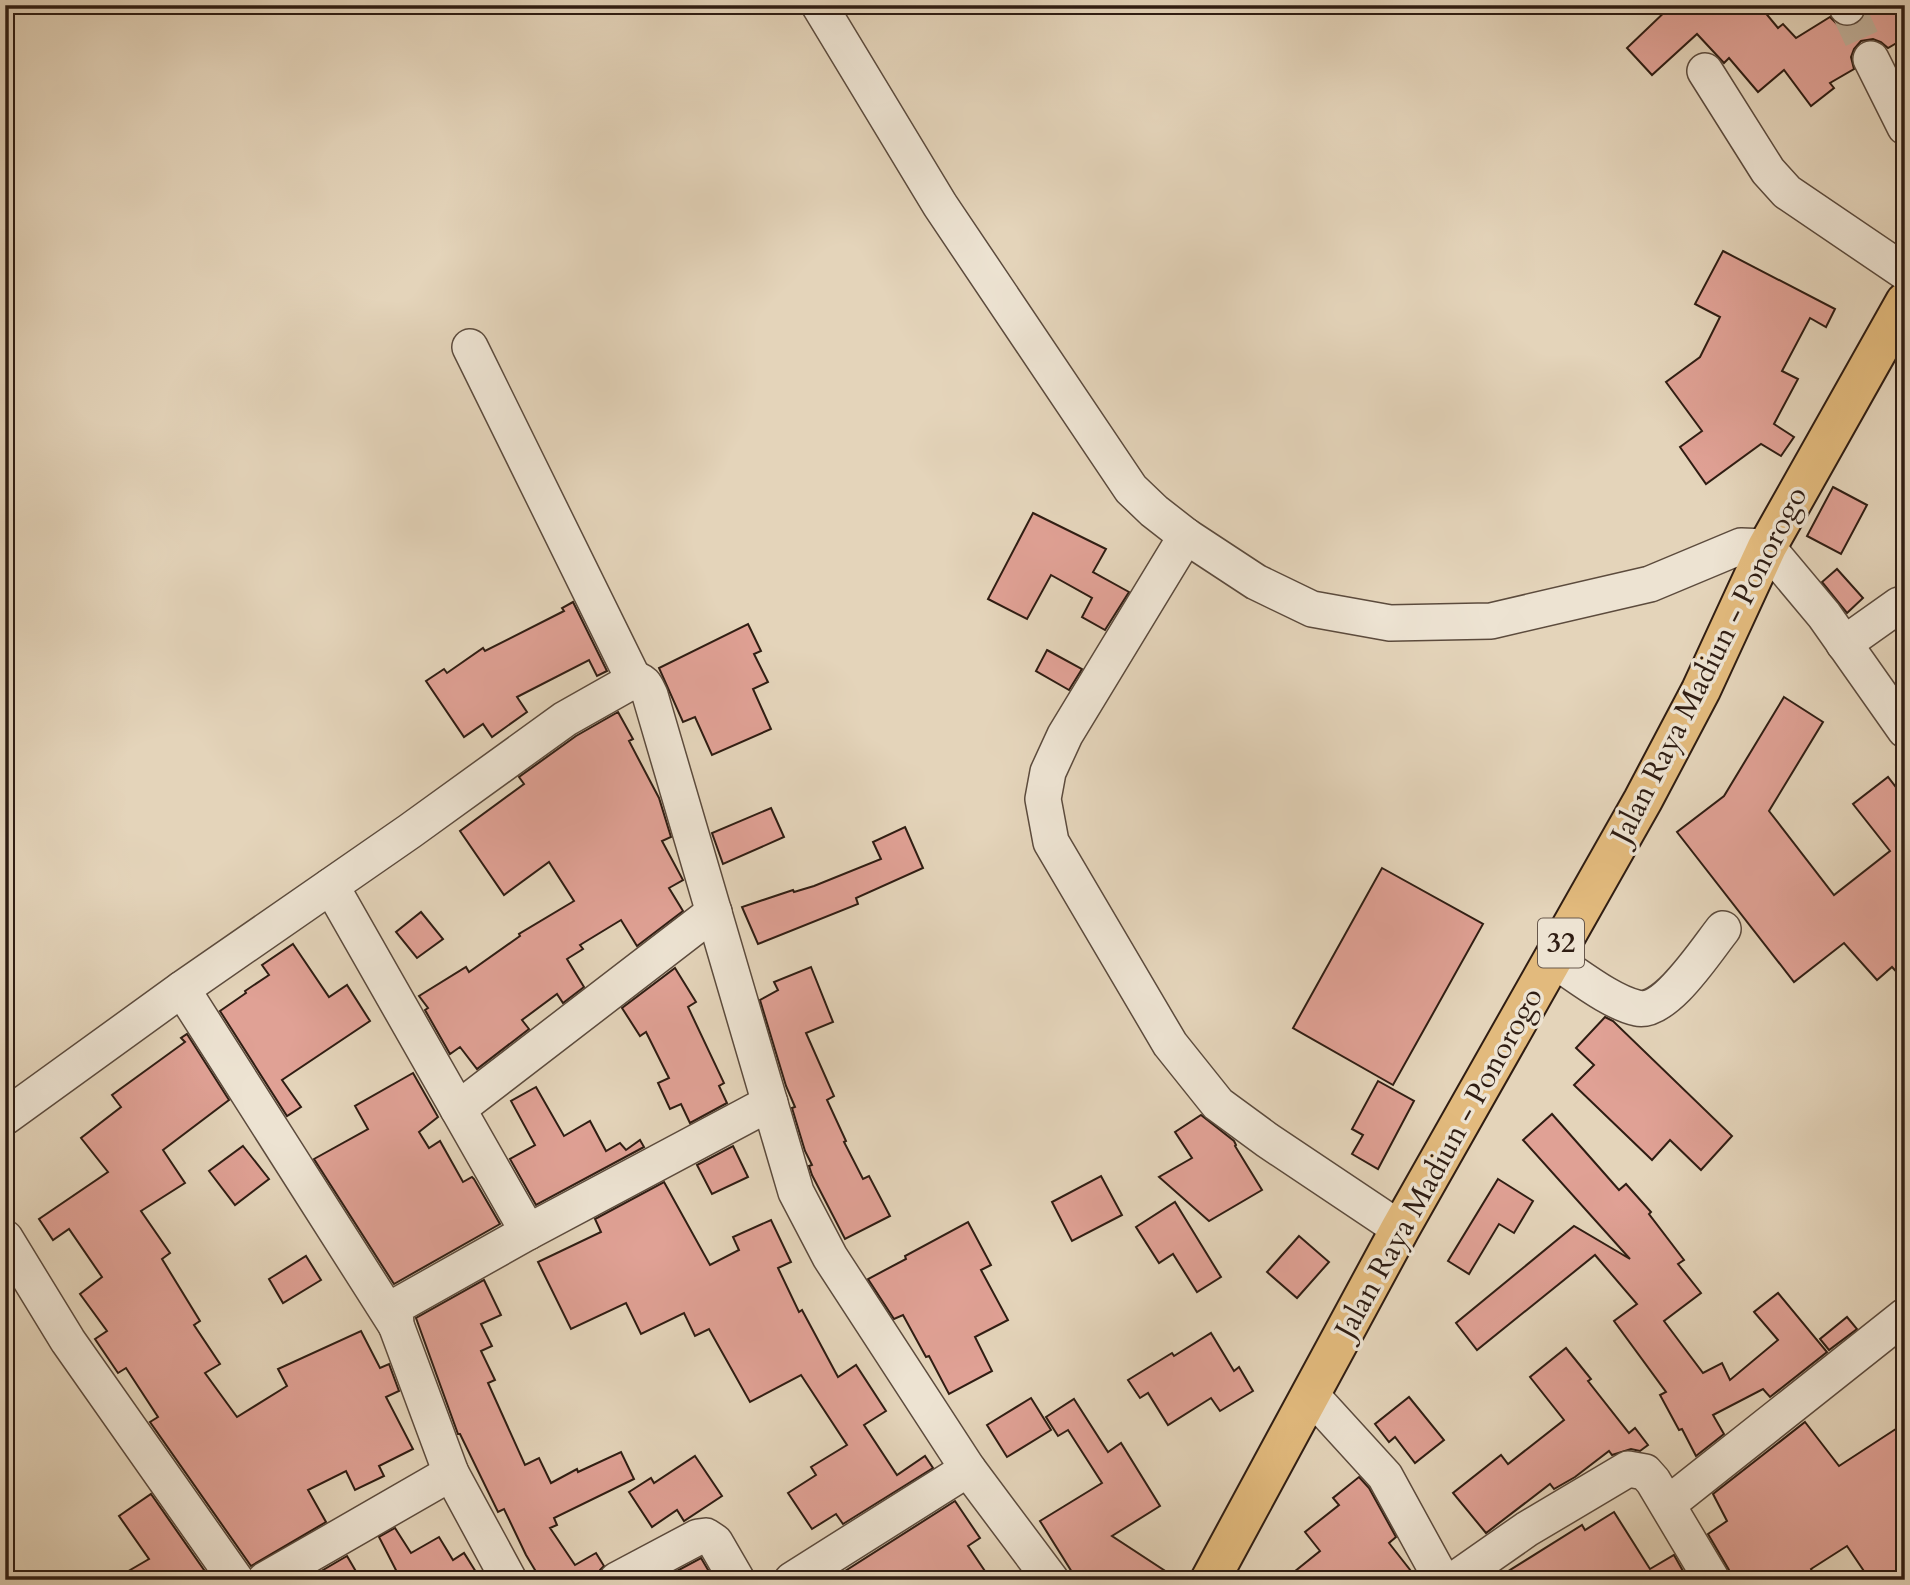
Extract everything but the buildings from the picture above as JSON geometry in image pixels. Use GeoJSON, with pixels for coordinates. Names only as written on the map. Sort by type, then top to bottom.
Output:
{"type":"FeatureCollection","features":[{"type":"Feature","properties":{"kind":"highway","name":"Jalan Raya Madiun - Ponorogo"},"geometry":{"type":"LineString","coordinates":[[1210,1580],[1312,1396],[1400,1229],[1643,800],[1701,690],[1767,547],[1905,302]]}},
{"type":"Feature","properties":{"kind":"street"},"geometry":{"type":"LineString","coordinates":[[819,5],[940,205],[1131,489],[1186,536],[1256,582],[1312,609],[1391,623],[1491,621],[1650,584],[1741,546],[1767,547],[1824,615],[1905,730]]}},
{"type":"Feature","properties":{"kind":"street"},"geometry":{"type":"LineString","coordinates":[[1871,59],[1905,127]]}},
{"type":"Feature","properties":{"kind":"street"},"geometry":{"type":"LineString","coordinates":[[1705,71],[1768,171],[1787,192],[1905,272]]}},
{"type":"Feature","properties":{"kind":"street"},"geometry":{"type":"LineString","coordinates":[[470,347],[634,680]]}},
{"type":"Feature","properties":{"kind":"street"},"geometry":{"type":"LineString","coordinates":[[1186,536],[1065,735],[1048,772],[1043,799],[1051,842],[1170,1044],[1218,1104],[1400,1229]]}},
{"type":"Feature","properties":{"kind":"street"},"geometry":{"type":"LineString","coordinates":[[1844,644],[1903,598]]}},
{"type":"Feature","properties":{"kind":"street"},"geometry":{"type":"LineString","coordinates":[[5,1118],[182,989],[565,719],[634,680],[639,680],[650,695],[796,1192],[818,1238],[968,1469],[1043,1576]]}},
{"type":"Feature","properties":{"kind":"street"},"geometry":{"type":"LineString","coordinates":[[331,886],[528,1232]]}},
{"type":"Feature","properties":{"kind":"street"},"geometry":{"type":"LineString","coordinates":[[458,1109],[714,912]]}},
{"type":"Feature","properties":{"kind":"street"},"geometry":{"type":"LineString","coordinates":[[1552,959],[1615,999],[1639,1009],[1652,1007],[1670,995],[1723,929]]}},
{"type":"Feature","properties":{"kind":"street"},"geometry":{"type":"LineString","coordinates":[[182,989],[396,1325]]}},
{"type":"Feature","properties":{"kind":"street"},"geometry":{"type":"LineString","coordinates":[[509,1580],[451,1473],[394,1314],[400,1304],[528,1232],[770,1103]]}},
{"type":"Feature","properties":{"kind":"street"},"geometry":{"type":"LineString","coordinates":[[5,1238],[68,1341],[236,1580]]}},
{"type":"Feature","properties":{"kind":"street"},"geometry":{"type":"LineString","coordinates":[[1668,1504],[1899,1334]]}},
{"type":"Feature","properties":{"kind":"street"},"geometry":{"type":"LineString","coordinates":[[1312,1396],[1385,1476],[1443,1580]]}},
{"type":"Feature","properties":{"kind":"street"},"geometry":{"type":"LineString","coordinates":[[792,1580],[968,1469]]}},
{"type":"Feature","properties":{"kind":"street"},"geometry":{"type":"LineString","coordinates":[[1454,1580],[1527,1529],[1628,1469],[1645,1472],[1668,1504],[1712,1580]]}},
{"type":"Feature","properties":{"kind":"street"},"geometry":{"type":"LineString","coordinates":[[265,1580],[451,1473]]}},
{"type":"Feature","properties":{"kind":"street"},"geometry":{"type":"LineString","coordinates":[[617,1580],[698,1537],[706,1536],[715,1542],[737,1580]]}},
{"type":"Feature","properties":{"kind":"tunnel"},"geometry":{"type":"LineString","coordinates":[[1847,7],[1871,59]]}}]}
